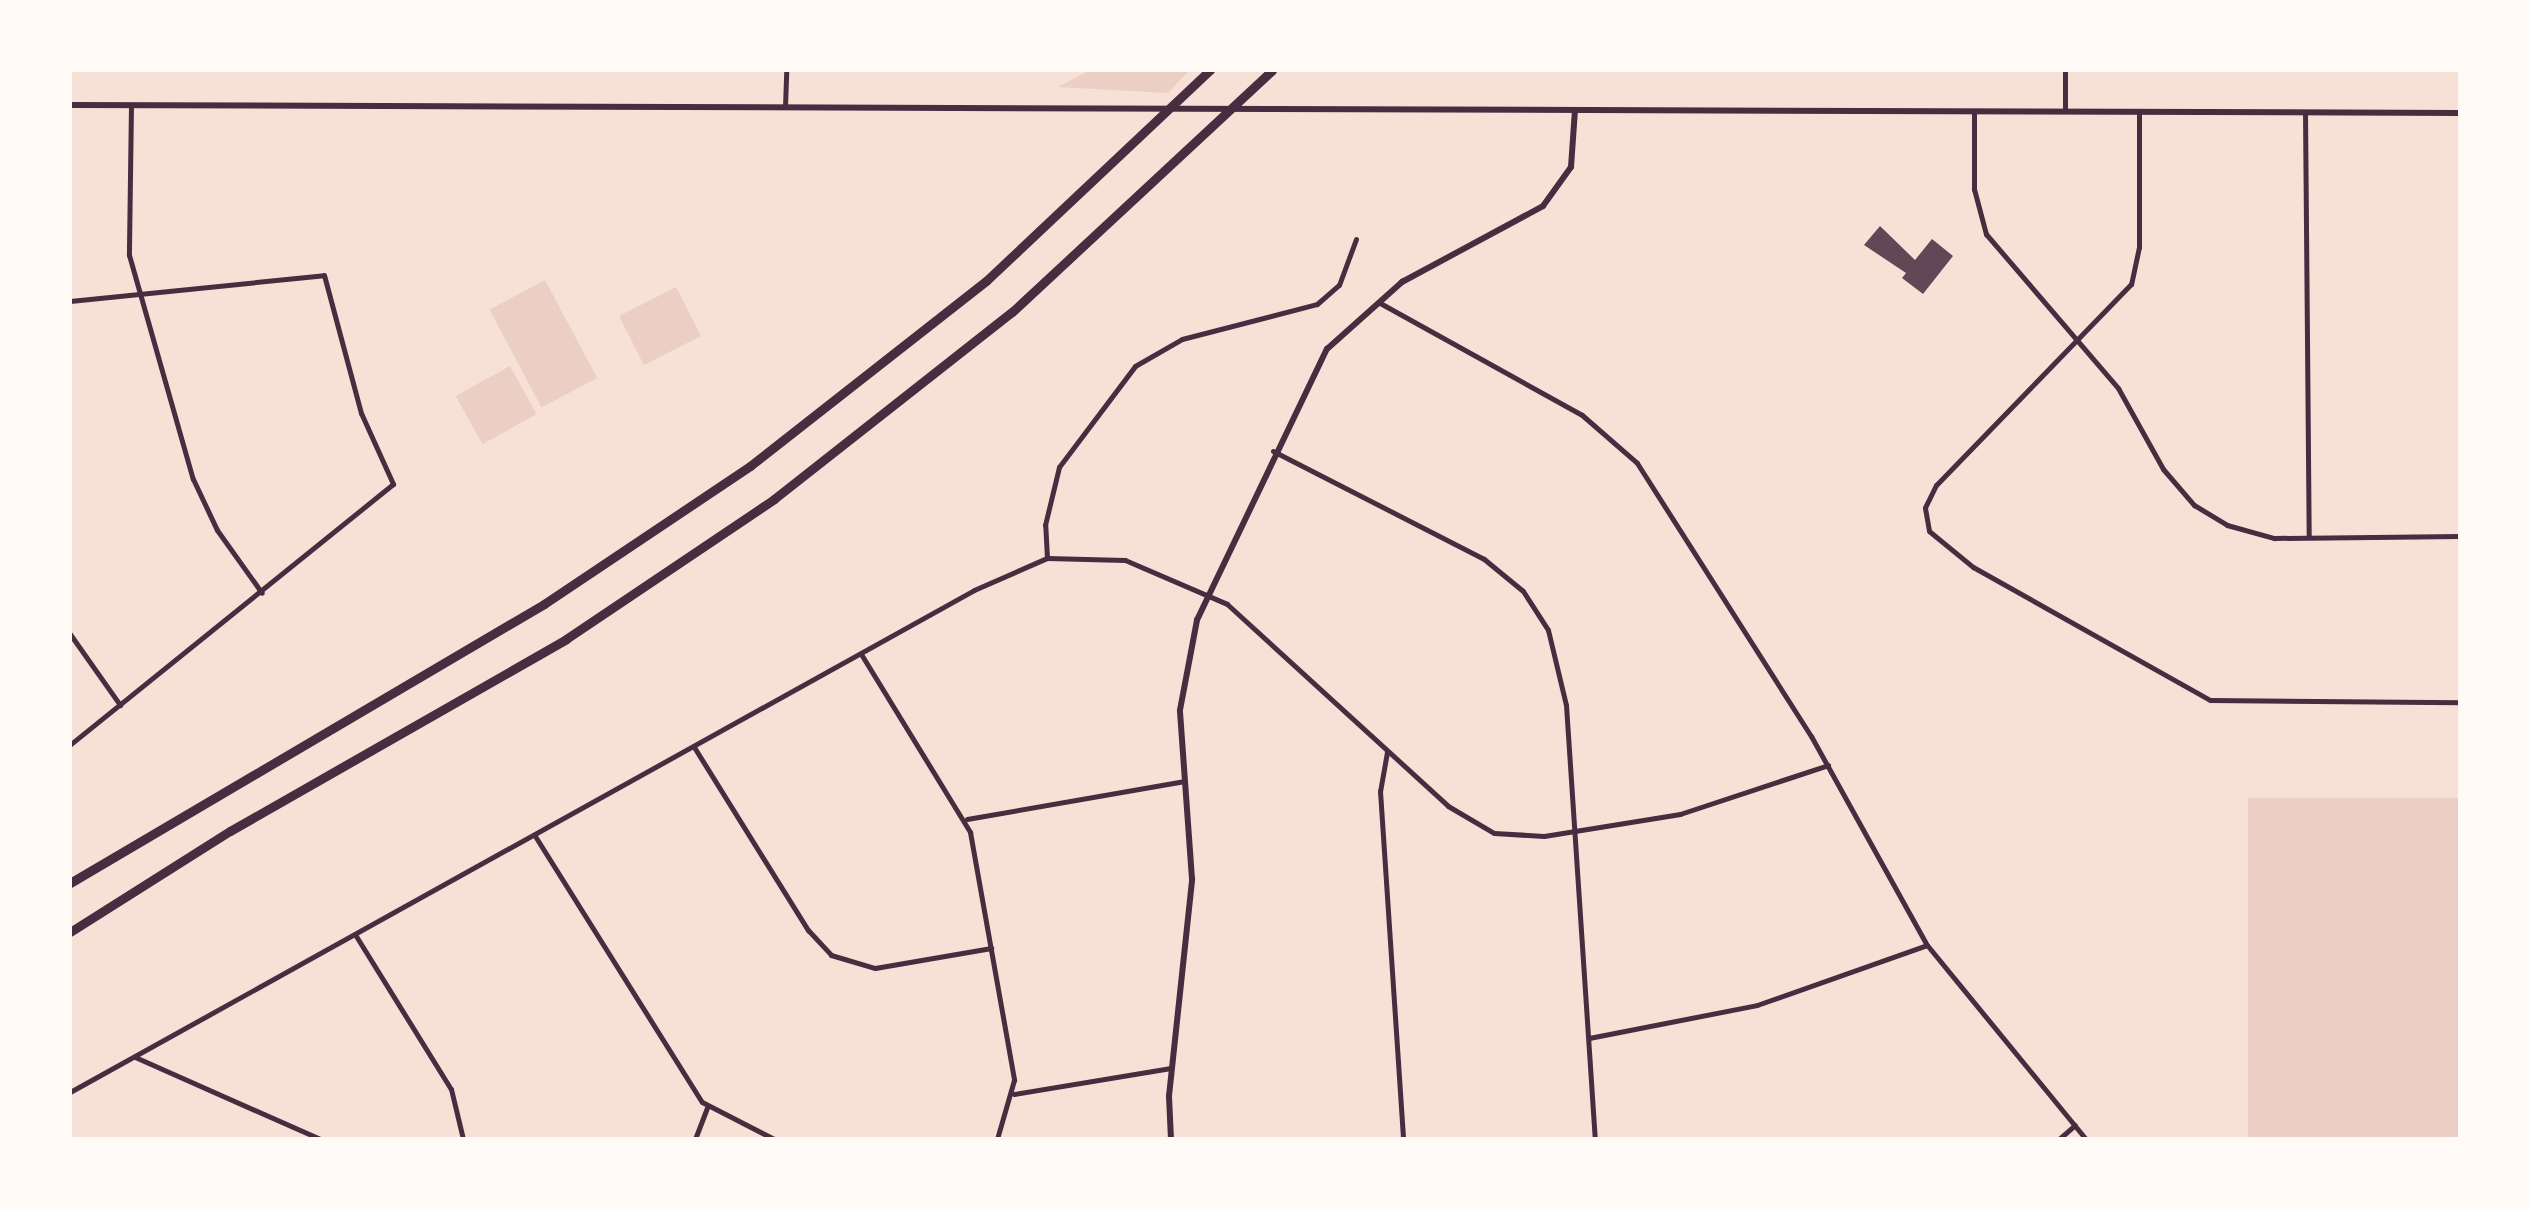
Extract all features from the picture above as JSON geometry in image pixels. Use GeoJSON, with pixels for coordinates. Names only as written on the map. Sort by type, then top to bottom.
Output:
{"type":"FeatureCollection","features":[{"type":"Feature","properties":{"kind":"highway"},"geometry":{"type":"LineString","coordinates":[[70,883],[210,795],[507,627],[750,466],[986,281],[1210,70]]}},
{"type":"Feature","properties":{"kind":"highway"},"geometry":{"type":"LineString","coordinates":[[70,932],[230,831],[554,646],[748,518],[1012,312],[1272,70]]}},
{"type":"Feature","properties":{"kind":"main road"},"geometry":{"type":"LineString","coordinates":[[70,105],[2460,113]]}},
{"type":"Feature","properties":{"kind":"main road"},"geometry":{"type":"LineString","coordinates":[[1171,1139],[1171,1068],[1192,912],[1183,669],[1206,597],[1273,452],[1327,349],[1377,301],[1543,206],[1571,167],[1575,110]]}},
{"type":"Feature","properties":{"kind":"street"},"geometry":{"type":"LineString","coordinates":[[786,70],[786,107]]}},
{"type":"Feature","properties":{"kind":"street"},"geometry":{"type":"LineString","coordinates":[[2065,111],[2066,70]]}},
{"type":"Feature","properties":{"kind":"street"},"geometry":{"type":"LineString","coordinates":[[131,104],[130,255],[140,294],[204,504],[262,594]]}},
{"type":"Feature","properties":{"kind":"street"},"geometry":{"type":"LineString","coordinates":[[1974,110],[1974,189],[1986,234],[2118,388],[2163,469],[2194,505],[2246,532],[2309,538],[2460,536]]}},
{"type":"Feature","properties":{"kind":"street"},"geometry":{"type":"LineString","coordinates":[[2140,111],[2138,262],[2124,294],[1962,455],[1928,499],[1924,517],[1936,540],[1958,557],[2210,700],[2460,702]]}},
{"type":"Feature","properties":{"kind":"street"},"geometry":{"type":"LineString","coordinates":[[2305,112],[2309,538]]}},
{"type":"Feature","properties":{"kind":"street"},"geometry":{"type":"LineString","coordinates":[[1047,558],[1045,525],[1060,467],[1135,366],[1182,340],[1317,304],[1339,285],[1356,240]]}},
{"type":"Feature","properties":{"kind":"street"},"geometry":{"type":"LineString","coordinates":[[70,301],[324,275],[360,413],[393,476],[387,494],[70,745]]}},
{"type":"Feature","properties":{"kind":"street"},"geometry":{"type":"LineString","coordinates":[[1377,301],[1533,384],[1622,447],[1682,530],[1828,765],[1927,945],[2086,1139]]}},
{"type":"Feature","properties":{"kind":"street"},"geometry":{"type":"LineString","coordinates":[[1273,452],[1484,559],[1537,608],[1562,673],[1595,1139]]}},
{"type":"Feature","properties":{"kind":"street"},"geometry":{"type":"LineString","coordinates":[[70,1092],[861,654],[1047,558],[1126,560],[1226,604],[1387,752],[1489,832],[1530,837],[1680,814],[1828,765]]}},
{"type":"Feature","properties":{"kind":"street"},"geometry":{"type":"LineString","coordinates":[[70,634],[120,705]]}},
{"type":"Feature","properties":{"kind":"street"},"geometry":{"type":"LineString","coordinates":[[861,654],[965,819],[992,948],[1014,1094],[997,1139]]}},
{"type":"Feature","properties":{"kind":"street"},"geometry":{"type":"LineString","coordinates":[[694,747],[808,930],[831,955],[875,968],[992,948]]}},
{"type":"Feature","properties":{"kind":"street"},"geometry":{"type":"LineString","coordinates":[[1387,752],[1380,792],[1402,1139]]}},
{"type":"Feature","properties":{"kind":"street"},"geometry":{"type":"LineString","coordinates":[[965,819],[1186,781]]}},
{"type":"Feature","properties":{"kind":"street"},"geometry":{"type":"LineString","coordinates":[[535,836],[707,1107],[774,1139]]}},
{"type":"Feature","properties":{"kind":"street"},"geometry":{"type":"LineString","coordinates":[[356,936],[451,1089],[463,1139]]}},
{"type":"Feature","properties":{"kind":"street"},"geometry":{"type":"LineString","coordinates":[[1589,1038],[1757,1005],[1927,945]]}},
{"type":"Feature","properties":{"kind":"street"},"geometry":{"type":"LineString","coordinates":[[134,1057],[320,1139]]}},
{"type":"Feature","properties":{"kind":"street"},"geometry":{"type":"LineString","coordinates":[[1014,1094],[1171,1068]]}},
{"type":"Feature","properties":{"kind":"street"},"geometry":{"type":"LineString","coordinates":[[695,1139],[707,1107]]}},
{"type":"Feature","properties":{"kind":"street"},"geometry":{"type":"LineString","coordinates":[[2059,1139],[2075,1125]]}},
{"type":"Feature","properties":{"kind":"shaded area"},"geometry":{"type":"Polygon","coordinates":[[[1090,70],[1190,70],[1168,93],[1058,87],[1090,70]]]}},
{"type":"Feature","properties":{"kind":"shaded area"},"geometry":{"type":"Polygon","coordinates":[[[545,280],[597,378],[541,408],[489,310],[545,280]]]}},
{"type":"Feature","properties":{"kind":"shaded area"},"geometry":{"type":"Polygon","coordinates":[[[676,287],[701,336],[644,365],[619,316],[676,287]]]}},
{"type":"Feature","properties":{"kind":"shaded area"},"geometry":{"type":"Polygon","coordinates":[[[510,366],[537,414],[482,444],[456,396],[510,366]]]}},
{"type":"Feature","properties":{"kind":"shaded area"},"geometry":{"type":"Polygon","coordinates":[[[2248,798],[2460,798],[2460,1139],[2248,1139],[2248,798]]]}},
{"type":"Feature","properties":{"kind":"building"},"geometry":{"type":"Polygon","coordinates":[[[1880,226],[1915,260],[1932,239],[1953,256],[1923,294],[1902,278],[1906,273],[1864,245],[1880,226]]]}}]}
